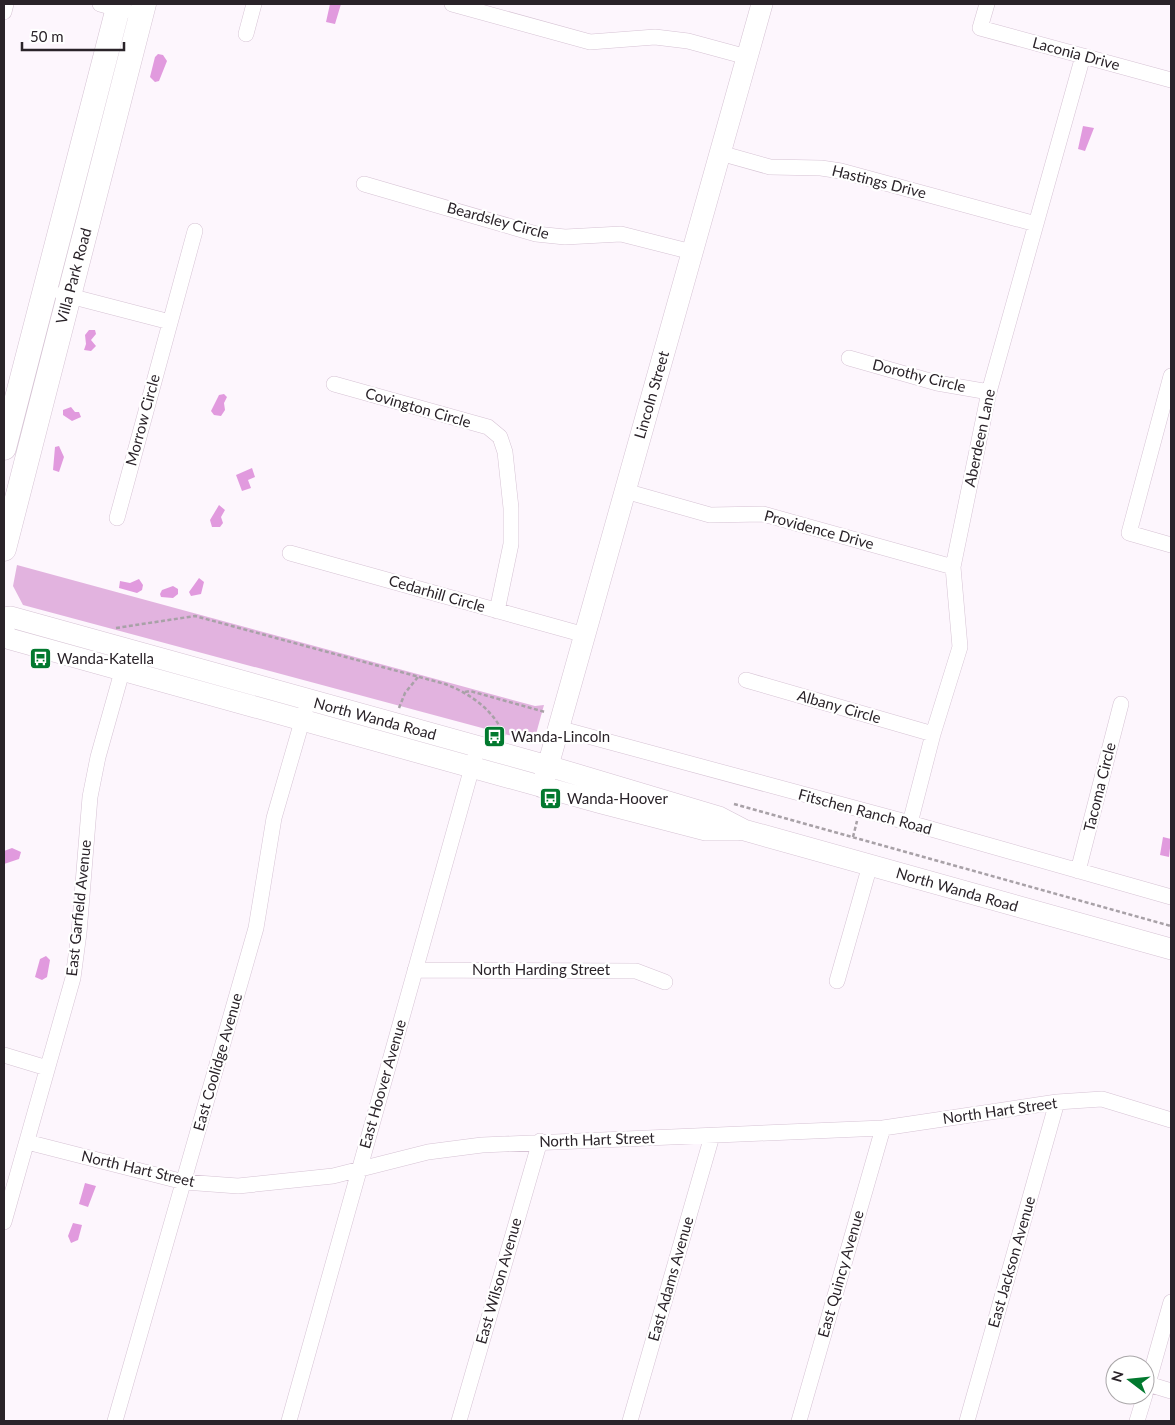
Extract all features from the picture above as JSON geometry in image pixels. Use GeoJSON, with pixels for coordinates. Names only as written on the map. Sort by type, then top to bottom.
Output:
{"type":"FeatureCollection","features":[{"type":"Feature","properties":{"kind":"main road","name":"Villa Park Road"},"geometry":{"type":"LineString","coordinates":[[4,448],[7,423],[46,290],[112,5]]}},
{"type":"Feature","properties":{"kind":"main road","name":"Villa Park Road"},"geometry":{"type":"LineString","coordinates":[[4,549],[143,10]]}},
{"type":"Feature","properties":{"kind":"street"},"geometry":{"type":"LineString","coordinates":[[4,12],[6,4]]}},
{"type":"Feature","properties":{"kind":"street"},"geometry":{"type":"LineString","coordinates":[[246,34],[254,4]]}},
{"type":"Feature","properties":{"kind":"street"},"geometry":{"type":"LineString","coordinates":[[452,4],[590,42],[655,37],[688,41],[747,57]]}},
{"type":"Feature","properties":{"kind":"street","name":"Lincoln Street"},"geometry":{"type":"LineString","coordinates":[[542,787],[762,4]]}},
{"type":"Feature","properties":{"kind":"street","name":"Laconia Drive"},"geometry":{"type":"LineString","coordinates":[[987,4],[980,28],[1171,80]]}},
{"type":"Feature","properties":{"kind":"street"},"geometry":{"type":"LineString","coordinates":[[112,5],[143,10]]}},
{"type":"Feature","properties":{"kind":"street","name":"Aberdeen Lane"},"geometry":{"type":"LineString","coordinates":[[910,823],[933,734],[960,647],[953,567],[989,392],[1083,56]]}},
{"type":"Feature","properties":{"kind":"street","name":"Hastings Drive"},"geometry":{"type":"LineString","coordinates":[[720,153],[770,167],[821,168],[841,171],[1036,224]]}},
{"type":"Feature","properties":{"kind":"street","name":"Beardsley Circle"},"geometry":{"type":"LineString","coordinates":[[364,184],[536,234],[565,237],[621,234],[692,252]]}},
{"type":"Feature","properties":{"kind":"street","name":"Morrow Circle"},"geometry":{"type":"LineString","coordinates":[[116,518],[195,231]]}},
{"type":"Feature","properties":{"kind":"street"},"geometry":{"type":"LineString","coordinates":[[46,290],[170,322]]}},
{"type":"Feature","properties":{"kind":"street","name":"Dorothy Circle"},"geometry":{"type":"LineString","coordinates":[[849,358],[937,383],[989,392]]}},
{"type":"Feature","properties":{"kind":"street"},"geometry":{"type":"LineString","coordinates":[[1171,376],[1128,533],[1171,545]]}},
{"type":"Feature","properties":{"kind":"street","name":"Covington Circle"},"geometry":{"type":"LineString","coordinates":[[334,384],[488,427],[500,437],[506,452],[511,508],[511,544],[496,611]]}},
{"type":"Feature","properties":{"kind":"street"},"geometry":{"type":"LineString","coordinates":[[7,423],[34,431]]}},
{"type":"Feature","properties":{"kind":"street","name":"Providence Drive"},"geometry":{"type":"LineString","coordinates":[[625,491],[710,515],[763,514],[953,567]]}},
{"type":"Feature","properties":{"kind":"street","name":"Cedarhill Circle"},"geometry":{"type":"LineString","coordinates":[[290,552],[585,635]]}},
{"type":"Feature","properties":{"kind":"street","name":"North Wanda Road"},"geometry":{"type":"LineString","coordinates":[[4,618],[11,618],[125,660],[305,711],[472,768],[706,830],[744,830]]}},
{"type":"Feature","properties":{"kind":"street","name":"North Wanda Road"},"geometry":{"type":"LineString","coordinates":[[4,634],[10,639],[125,660]]}},
{"type":"Feature","properties":{"kind":"street","name":"East Garfield Avenue"},"geometry":{"type":"LineString","coordinates":[[4,1217],[73,978],[79,933],[90,797],[98,757],[125,660]]}},
{"type":"Feature","properties":{"kind":"street","name":"Albany Circle"},"geometry":{"type":"LineString","coordinates":[[746,680],[933,734]]}},
{"type":"Feature","properties":{"kind":"street","name":"Tacoma Circle"},"geometry":{"type":"LineString","coordinates":[[1078,871],[1121,704]]}},
{"type":"Feature","properties":{"kind":"street","name":"North Wanda Road"},"geometry":{"type":"LineString","coordinates":[[305,711],[478,746],[718,817],[744,830],[1171,949]]}},
{"type":"Feature","properties":{"kind":"street","name":"East Coolidge Avenue"},"geometry":{"type":"LineString","coordinates":[[115,1421],[256,928],[270,835],[305,711]]}},
{"type":"Feature","properties":{"kind":"street","name":"Fitschen Ranch Road"},"geometry":{"type":"LineString","coordinates":[[560,723],[1171,898]]}},
{"type":"Feature","properties":{"kind":"street","name":"East Hoover Avenue"},"geometry":{"type":"LineString","coordinates":[[289,1421],[478,746]]}},
{"type":"Feature","properties":{"kind":"street"},"geometry":{"type":"LineString","coordinates":[[837,981],[870,865]]}},
{"type":"Feature","properties":{"kind":"street","name":"North Harding Street"},"geometry":{"type":"LineString","coordinates":[[415,970],[636,971],[665,982]]}},
{"type":"Feature","properties":{"kind":"street"},"geometry":{"type":"LineString","coordinates":[[4,1055],[47,1068]]}},
{"type":"Feature","properties":{"kind":"street","name":"North Hart Street"},"geometry":{"type":"LineString","coordinates":[[27,1142],[184,1182],[210,1185],[254,1184],[333,1176],[428,1152],[540,1141],[712,1136],[883,1128],[1057,1102],[1102,1099],[1171,1120]]}},
{"type":"Feature","properties":{"kind":"street","name":"East Jackson Avenue"},"geometry":{"type":"LineString","coordinates":[[967,1421],[1057,1102]]}},
{"type":"Feature","properties":{"kind":"street","name":"East Quincy Avenue"},"geometry":{"type":"LineString","coordinates":[[798,1421],[883,1128]]}},
{"type":"Feature","properties":{"kind":"street","name":"East Adams Avenue"},"geometry":{"type":"LineString","coordinates":[[630,1421],[712,1136]]}},
{"type":"Feature","properties":{"kind":"street","name":"East Wilson Avenue"},"geometry":{"type":"LineString","coordinates":[[459,1421],[540,1141]]}},
{"type":"Feature","properties":{"kind":"street"},"geometry":{"type":"LineString","coordinates":[[1155,1359],[1171,1302]]}},
{"type":"Feature","properties":{"kind":"street"},"geometry":{"type":"LineString","coordinates":[[1155,1391],[1171,1391]]}},
{"type":"Feature","properties":{"kind":"street"},"geometry":{"type":"LineString","coordinates":[[1137,1421],[1142,1405]]}},
{"type":"Feature","properties":{"kind":"path"},"geometry":{"type":"LineString","coordinates":[[113,628],[195,616],[418,677],[465,692],[492,715],[501,728],[506,740]]}},
{"type":"Feature","properties":{"kind":"path"},"geometry":{"type":"LineString","coordinates":[[396,716],[405,693],[418,677]]}},
{"type":"Feature","properties":{"kind":"path"},"geometry":{"type":"LineString","coordinates":[[465,692],[470,691],[560,723]]}},
{"type":"Feature","properties":{"kind":"path"},"geometry":{"type":"LineString","coordinates":[[728,802],[1171,926]]}},
{"type":"Feature","properties":{"kind":"shaded area"},"geometry":{"type":"Polygon","coordinates":[[[330,4],[341,4],[335,24],[326,22],[330,4]]]}},
{"type":"Feature","properties":{"kind":"shaded area"},"geometry":{"type":"Polygon","coordinates":[[[158,54],[163,55],[167,61],[159,81],[155,82],[150,77],[155,57],[158,54]]]}},
{"type":"Feature","properties":{"kind":"shaded area"},"geometry":{"type":"Polygon","coordinates":[[[1083,126],[1094,128],[1085,151],[1078,149],[1083,126]]]}},
{"type":"Feature","properties":{"kind":"shaded area"},"geometry":{"type":"Polygon","coordinates":[[[89,330],[95,330],[96,334],[91,340],[96,346],[91,351],[84,350],[86,344],[85,335],[89,330]]]}},
{"type":"Feature","properties":{"kind":"shaded area"},"geometry":{"type":"Polygon","coordinates":[[[224,394],[227,397],[224,403],[225,410],[221,416],[214,415],[211,411],[219,395],[224,394]]]}},
{"type":"Feature","properties":{"kind":"shaded area"},"geometry":{"type":"Polygon","coordinates":[[[71,407],[75,412],[79,412],[81,417],[72,421],[63,415],[63,410],[71,407]]]}},
{"type":"Feature","properties":{"kind":"shaded area"},"geometry":{"type":"Polygon","coordinates":[[[59,446],[64,457],[59,472],[53,470],[55,447],[59,446]]]}},
{"type":"Feature","properties":{"kind":"shaded area"},"geometry":{"type":"Polygon","coordinates":[[[252,468],[255,477],[248,480],[251,488],[242,491],[236,475],[252,468]]]}},
{"type":"Feature","properties":{"kind":"shaded area"},"geometry":{"type":"Polygon","coordinates":[[[219,505],[225,510],[221,517],[223,523],[220,527],[212,527],[210,520],[219,505]]]}},
{"type":"Feature","properties":{"kind":"shaded area"},"geometry":{"type":"Polygon","coordinates":[[[17,565],[535,706],[544,705],[536,734],[531,741],[23,605],[13,586],[17,565]]]}},
{"type":"Feature","properties":{"kind":"shaded area"},"geometry":{"type":"Polygon","coordinates":[[[199,578],[204,582],[201,594],[191,596],[189,592],[199,578]]]}},
{"type":"Feature","properties":{"kind":"shaded area"},"geometry":{"type":"Polygon","coordinates":[[[139,579],[143,585],[142,590],[137,593],[119,588],[120,581],[130,583],[139,579]]]}},
{"type":"Feature","properties":{"kind":"shaded area"},"geometry":{"type":"Polygon","coordinates":[[[173,586],[178,589],[178,594],[173,598],[161,597],[162,590],[173,586]]]}},
{"type":"Feature","properties":{"kind":"shaded area"},"geometry":{"type":"Polygon","coordinates":[[[1163,837],[1171,839],[1169,857],[1160,855],[1163,837]]]}},
{"type":"Feature","properties":{"kind":"shaded area"},"geometry":{"type":"Polygon","coordinates":[[[12,848],[21,852],[19,859],[4,864],[4,851],[12,848]]]}},
{"type":"Feature","properties":{"kind":"shaded area"},"geometry":{"type":"Polygon","coordinates":[[[46,956],[50,960],[47,977],[42,980],[35,977],[40,959],[46,956]]]}},
{"type":"Feature","properties":{"kind":"shaded area"},"geometry":{"type":"Polygon","coordinates":[[[85,1183],[96,1186],[88,1207],[79,1204],[85,1183]]]}},
{"type":"Feature","properties":{"kind":"shaded area"},"geometry":{"type":"Polygon","coordinates":[[[73,1223],[82,1225],[78,1240],[71,1243],[68,1236],[73,1223]]]}},
{"type":"Feature","properties":{"kind":"place","name":"Wanda-Katella"},"geometry":{"type":"Point","coordinates":[41,659]}},
{"type":"Feature","properties":{"kind":"place","name":"Wanda-Lincoln"},"geometry":{"type":"Point","coordinates":[495,737]}},
{"type":"Feature","properties":{"kind":"place","name":"Wanda-Hoover"},"geometry":{"type":"Point","coordinates":[551,799]}}]}
